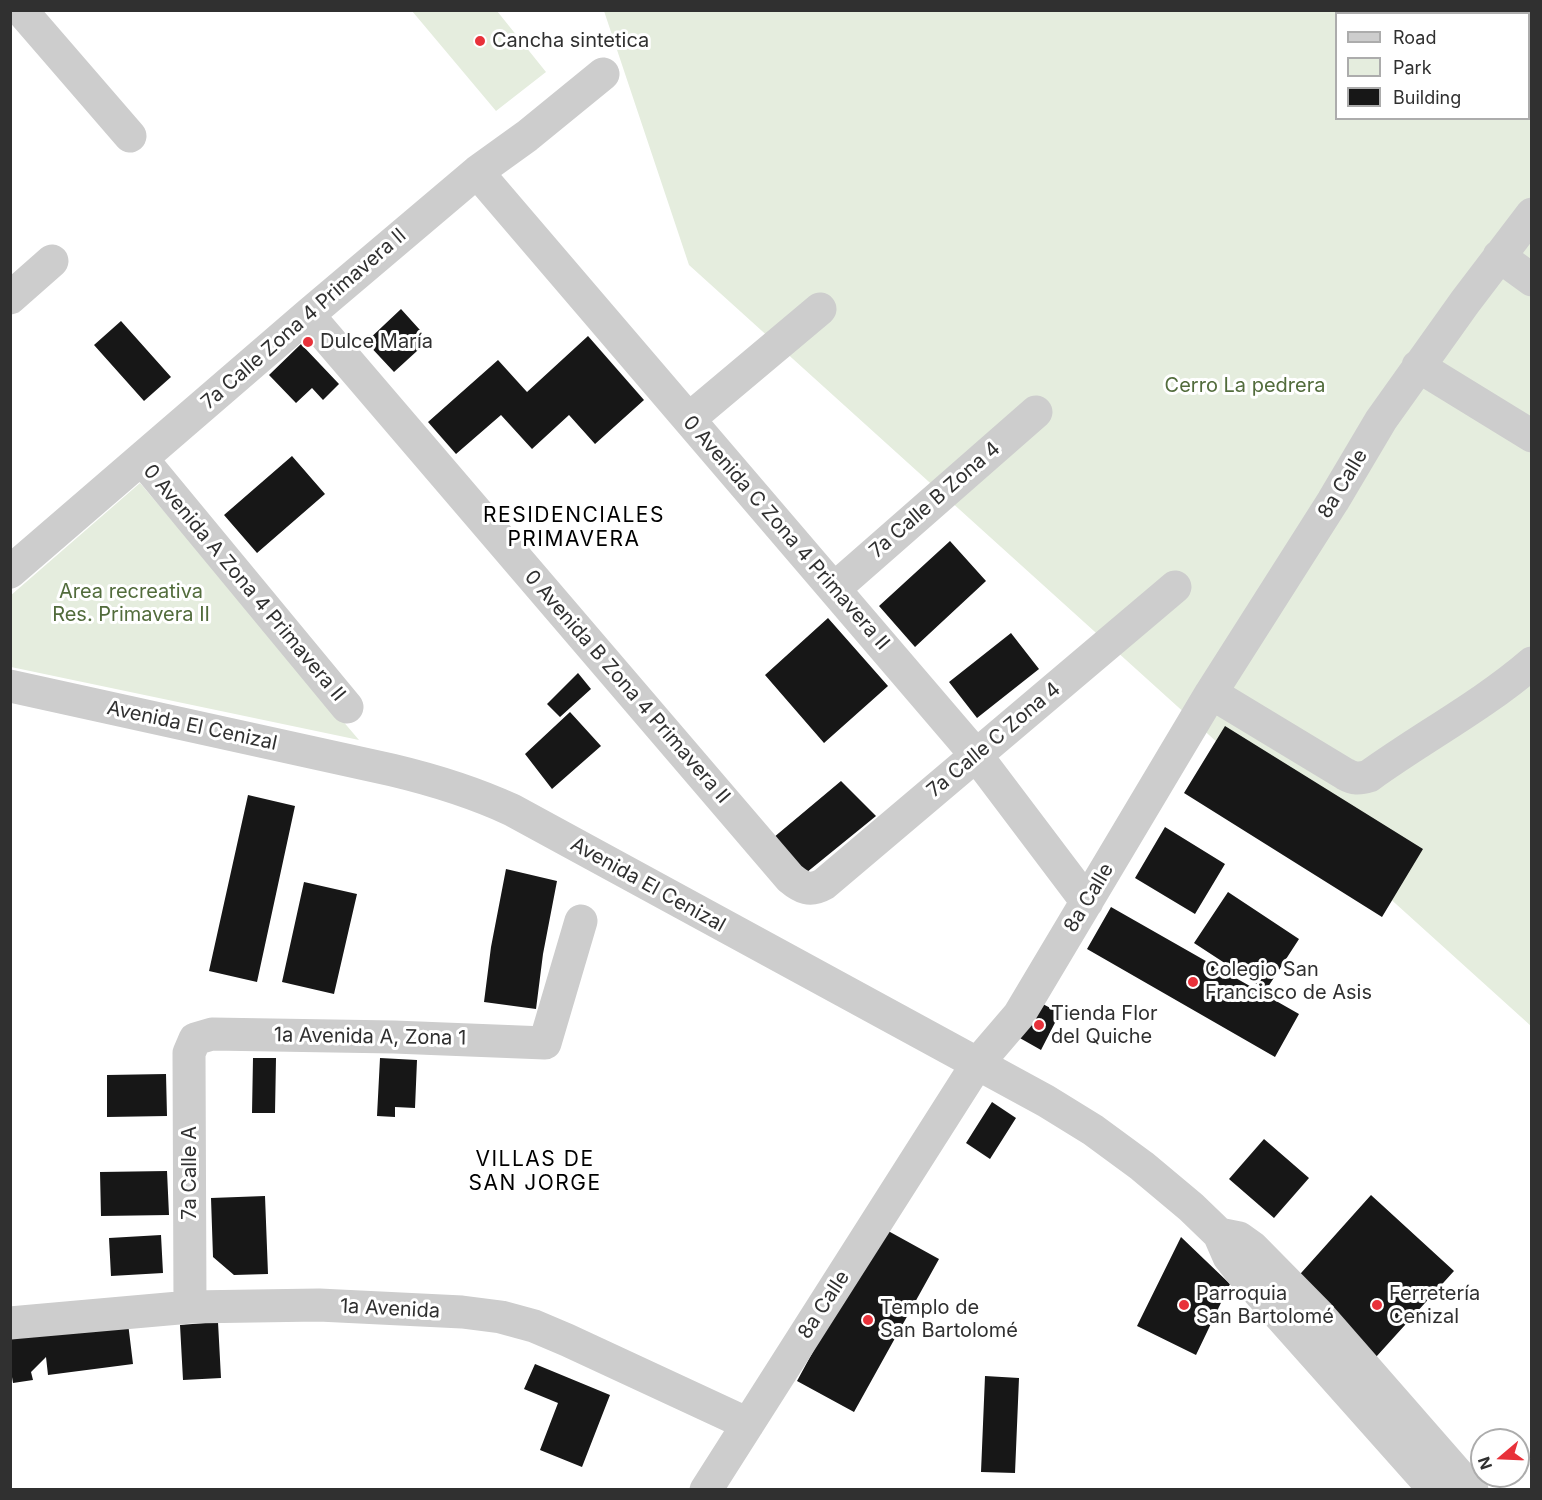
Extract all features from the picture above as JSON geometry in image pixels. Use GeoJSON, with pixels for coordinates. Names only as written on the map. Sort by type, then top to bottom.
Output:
{"type":"FeatureCollection","features":[{"type":"Feature","properties":{"kind":"street"},"geometry":{"type":"LineString","coordinates":[[21,10],[129,136]]}},
{"type":"Feature","properties":{"kind":"street","name":"7a Calle Zona 4 Primavera II"},"geometry":{"type":"LineString","coordinates":[[10,572],[477,172],[527,136],[603,74]]}},
{"type":"Feature","properties":{"kind":"street","name":"0 Avenida C Zona 4 Primavera II"},"geometry":{"type":"LineString","coordinates":[[477,172],[976,755],[1087,902]]}},
{"type":"Feature","properties":{"kind":"street","name":"8a Calle"},"geometry":{"type":"LineString","coordinates":[[706,1490],[977,1064],[1019,1015],[1211,693],[1333,501],[1381,420],[1418,366],[1532,214]]}},
{"type":"Feature","properties":{"kind":"street"},"geometry":{"type":"LineString","coordinates":[[1499,256],[1532,280]]}},
{"type":"Feature","properties":{"kind":"street"},"geometry":{"type":"LineString","coordinates":[[10,298],[52,261]]}},
{"type":"Feature","properties":{"kind":"street"},"geometry":{"type":"LineString","coordinates":[[689,419],[820,309]]}},
{"type":"Feature","properties":{"kind":"street","name":"0 Avenida B Zona 4 Primavera II"},"geometry":{"type":"LineString","coordinates":[[308,315],[790,878],[800,886],[810,889]]}},
{"type":"Feature","properties":{"kind":"street"},"geometry":{"type":"LineString","coordinates":[[1418,366],[1532,436]]}},
{"type":"Feature","properties":{"kind":"street","name":"7a Calle B Zona 4"},"geometry":{"type":"LineString","coordinates":[[834,589],[1036,412]]}},
{"type":"Feature","properties":{"kind":"street","name":"0 Avenida A Zona 4 Primavera II"},"geometry":{"type":"LineString","coordinates":[[142,459],[347,707]]}},
{"type":"Feature","properties":{"kind":"street","name":"7a Calle C Zona 4"},"geometry":{"type":"LineString","coordinates":[[810,889],[824,884],[1175,586]]}},
{"type":"Feature","properties":{"kind":"street"},"geometry":{"type":"LineString","coordinates":[[1211,693],[1353,779],[1370,776],[1412,745],[1478,705],[1532,663]]}},
{"type":"Feature","properties":{"kind":"street","name":"Avenida El Cenizal"},"geometry":{"type":"LineString","coordinates":[[10,686],[393,770],[441,782],[476,794],[522,816],[1046,1101],[1093,1130],[1142,1166],[1219,1234],[1229,1257],[1241,1272],[1435,1490]]}},
{"type":"Feature","properties":{"kind":"street","name":"1a Avenida A, Zona 1"},"geometry":{"type":"LineString","coordinates":[[195,1040],[212,1034],[393,1037],[545,1043],[581,921]]}},
{"type":"Feature","properties":{"kind":"street","name":"7a Calle A"},"geometry":{"type":"LineString","coordinates":[[190,1307],[189,1053],[195,1040]]}},
{"type":"Feature","properties":{"kind":"street","name":"Avenida El Cenizal"},"geometry":{"type":"LineString","coordinates":[[1219,1234],[1239,1238],[1253,1248],[1319,1316],[1472,1490]]}},
{"type":"Feature","properties":{"kind":"street","name":"1a Avenida"},"geometry":{"type":"LineString","coordinates":[[10,1323],[190,1307],[319,1305],[462,1312],[501,1317],[534,1326],[567,1340],[748,1424]]}},
{"type":"Feature","properties":{"kind":"green space","name":"Cancha sintetica"},"geometry":{"type":"Polygon","coordinates":[[[412,11],[497,11],[546,72],[496,111],[412,11]]]}},
{"type":"Feature","properties":{"kind":"green space","name":"Cerro La pedrera"},"geometry":{"type":"Polygon","coordinates":[[[604,11],[1531,11],[1531,1026],[689,265],[604,11]]]}},
{"type":"Feature","properties":{"kind":"green space","name":"Area recreativa Res. Primavera II"},"geometry":{"type":"Polygon","coordinates":[[[140,483],[359,740],[11,667],[10,596],[140,483]]]}},
{"type":"Feature","properties":{"kind":"building"},"geometry":{"type":"Polygon","coordinates":[[[401,309],[429,340],[394,372],[366,342],[401,309]]]}},
{"type":"Feature","properties":{"kind":"building"},"geometry":{"type":"Polygon","coordinates":[[[121,321],[171,377],[144,401],[94,345],[121,321]]]}},
{"type":"Feature","properties":{"kind":"building"},"geometry":{"type":"Polygon","coordinates":[[[588,336],[644,400],[595,444],[569,415],[532,449],[501,415],[456,454],[428,422],[498,360],[527,392],[588,336]]]}},
{"type":"Feature","properties":{"kind":"building"},"geometry":{"type":"Polygon","coordinates":[[[301,344],[339,384],[323,400],[312,388],[296,403],[269,375],[301,344]]]}},
{"type":"Feature","properties":{"kind":"building"},"geometry":{"type":"Polygon","coordinates":[[[292,456],[325,494],[257,553],[224,515],[292,456]]]}},
{"type":"Feature","properties":{"kind":"building"},"geometry":{"type":"Polygon","coordinates":[[[950,541],[986,581],[915,647],[879,606],[950,541]]]}},
{"type":"Feature","properties":{"kind":"building"},"geometry":{"type":"Polygon","coordinates":[[[828,618],[888,686],[824,743],[765,675],[828,618]]]}},
{"type":"Feature","properties":{"kind":"building"},"geometry":{"type":"Polygon","coordinates":[[[1011,633],[1039,669],[977,718],[949,682],[1011,633]]]}},
{"type":"Feature","properties":{"kind":"building"},"geometry":{"type":"Polygon","coordinates":[[[578,673],[591,689],[560,717],[547,704],[578,673]]]}},
{"type":"Feature","properties":{"kind":"building"},"geometry":{"type":"Polygon","coordinates":[[[570,712],[601,746],[552,789],[525,754],[570,712]]]}},
{"type":"Feature","properties":{"kind":"building"},"geometry":{"type":"Polygon","coordinates":[[[1225,726],[1423,849],[1382,917],[1184,793],[1225,726]]]}},
{"type":"Feature","properties":{"kind":"building"},"geometry":{"type":"Polygon","coordinates":[[[841,781],[876,816],[801,877],[767,843],[841,781]]]}},
{"type":"Feature","properties":{"kind":"building"},"geometry":{"type":"Polygon","coordinates":[[[248,795],[295,806],[257,982],[209,971],[248,795]]]}},
{"type":"Feature","properties":{"kind":"building"},"geometry":{"type":"Polygon","coordinates":[[[1165,827],[1225,864],[1195,914],[1135,878],[1165,827]]]}},
{"type":"Feature","properties":{"kind":"building"},"geometry":{"type":"Polygon","coordinates":[[[506,869],[557,881],[543,954],[536,1009],[484,1002],[491,947],[506,869]]]}},
{"type":"Feature","properties":{"kind":"building"},"geometry":{"type":"Polygon","coordinates":[[[304,882],[357,894],[334,994],[282,982],[304,882]]]}},
{"type":"Feature","properties":{"kind":"building"},"geometry":{"type":"Polygon","coordinates":[[[1228,892],[1299,939],[1266,990],[1194,943],[1228,892]]]}},
{"type":"Feature","properties":{"kind":"building","name":"Colegio San Francisco de Asis"},"geometry":{"type":"Polygon","coordinates":[[[1111,907],[1299,1014],[1275,1057],[1087,949],[1111,907]]]}},
{"type":"Feature","properties":{"kind":"building","name":"Tienda Flor del Quiche"},"geometry":{"type":"Polygon","coordinates":[[[1037,1001],[1060,1013],[1041,1050],[1018,1037],[1037,1001]]]}},
{"type":"Feature","properties":{"kind":"building"},"geometry":{"type":"Polygon","coordinates":[[[253,1058],[276,1058],[275,1113],[252,1113],[253,1058]]]}},
{"type":"Feature","properties":{"kind":"building"},"geometry":{"type":"Polygon","coordinates":[[[380,1058],[417,1060],[415,1108],[395,1107],[395,1117],[377,1116],[380,1058]]]}},
{"type":"Feature","properties":{"kind":"building"},"geometry":{"type":"Polygon","coordinates":[[[166,1074],[167,1116],[107,1117],[107,1075],[166,1074]]]}},
{"type":"Feature","properties":{"kind":"building"},"geometry":{"type":"Polygon","coordinates":[[[992,1102],[1016,1118],[990,1159],[966,1143],[992,1102]]]}},
{"type":"Feature","properties":{"kind":"building"},"geometry":{"type":"Polygon","coordinates":[[[1264,1139],[1309,1178],[1274,1218],[1229,1179],[1264,1139]]]}},
{"type":"Feature","properties":{"kind":"building"},"geometry":{"type":"Polygon","coordinates":[[[167,1171],[169,1215],[101,1216],[100,1172],[167,1171]]]}},
{"type":"Feature","properties":{"kind":"building"},"geometry":{"type":"Polygon","coordinates":[[[1371,1195],[1454,1271],[1376,1357],[1293,1282],[1371,1195]]]}},
{"type":"Feature","properties":{"kind":"building"},"geometry":{"type":"Polygon","coordinates":[[[265,1196],[268,1274],[234,1275],[213,1257],[211,1198],[265,1196]]]}},
{"type":"Feature","properties":{"kind":"building","name":"Templo de San Bartolomé"},"geometry":{"type":"Polygon","coordinates":[[[881,1227],[939,1259],[854,1412],[797,1381],[881,1227]]]}},
{"type":"Feature","properties":{"kind":"building"},"geometry":{"type":"Polygon","coordinates":[[[161,1235],[163,1273],[111,1276],[109,1238],[161,1235]]]}},
{"type":"Feature","properties":{"kind":"building","name":"Parroquia San Bartolomé"},"geometry":{"type":"Polygon","coordinates":[[[1181,1237],[1230,1284],[1196,1355],[1137,1326],[1181,1237]]]}},
{"type":"Feature","properties":{"kind":"building"},"geometry":{"type":"Polygon","coordinates":[[[218,1322],[221,1378],[183,1380],[180,1325],[218,1322]]]}},
{"type":"Feature","properties":{"kind":"building"},"geometry":{"type":"Polygon","coordinates":[[[128,1323],[133,1364],[48,1375],[46,1357],[31,1372],[33,1380],[13,1383],[10,1339],[128,1323]]]}},
{"type":"Feature","properties":{"kind":"building"},"geometry":{"type":"Polygon","coordinates":[[[535,1364],[610,1395],[582,1467],[540,1450],[558,1403],[524,1389],[535,1364]]]}},
{"type":"Feature","properties":{"kind":"building"},"geometry":{"type":"Polygon","coordinates":[[[985,1376],[1019,1378],[1015,1473],[981,1472],[985,1376]]]}},
{"type":"Feature","properties":{"kind":"place","name":"Cancha sintetica"},"geometry":{"type":"Point","coordinates":[480,41]}},
{"type":"Feature","properties":{"kind":"place","name":"Dulce María"},"geometry":{"type":"Point","coordinates":[308,342]}},
{"type":"Feature","properties":{"kind":"place","name":"Colegio San Francisco de Asis"},"geometry":{"type":"Point","coordinates":[1193,982]}},
{"type":"Feature","properties":{"kind":"place","name":"Tienda Flor del Quiche"},"geometry":{"type":"Point","coordinates":[1039,1025]}},
{"type":"Feature","properties":{"kind":"place","name":"Parroquia San Bartolomé"},"geometry":{"type":"Point","coordinates":[1184,1305]}},
{"type":"Feature","properties":{"kind":"place","name":"Ferretería Cenizal"},"geometry":{"type":"Point","coordinates":[1377,1305]}},
{"type":"Feature","properties":{"kind":"place","name":"Templo de San Bartolomé"},"geometry":{"type":"Point","coordinates":[868,1320]}},
{"type":"Feature","properties":{"kind":"district","name":"RESIDENCIALES PRIMAVERA"},"geometry":{"type":"Point","coordinates":[574,528]}},
{"type":"Feature","properties":{"kind":"district","name":"VILLAS DE SAN JORGE"},"geometry":{"type":"Point","coordinates":[535,1172]}}]}
